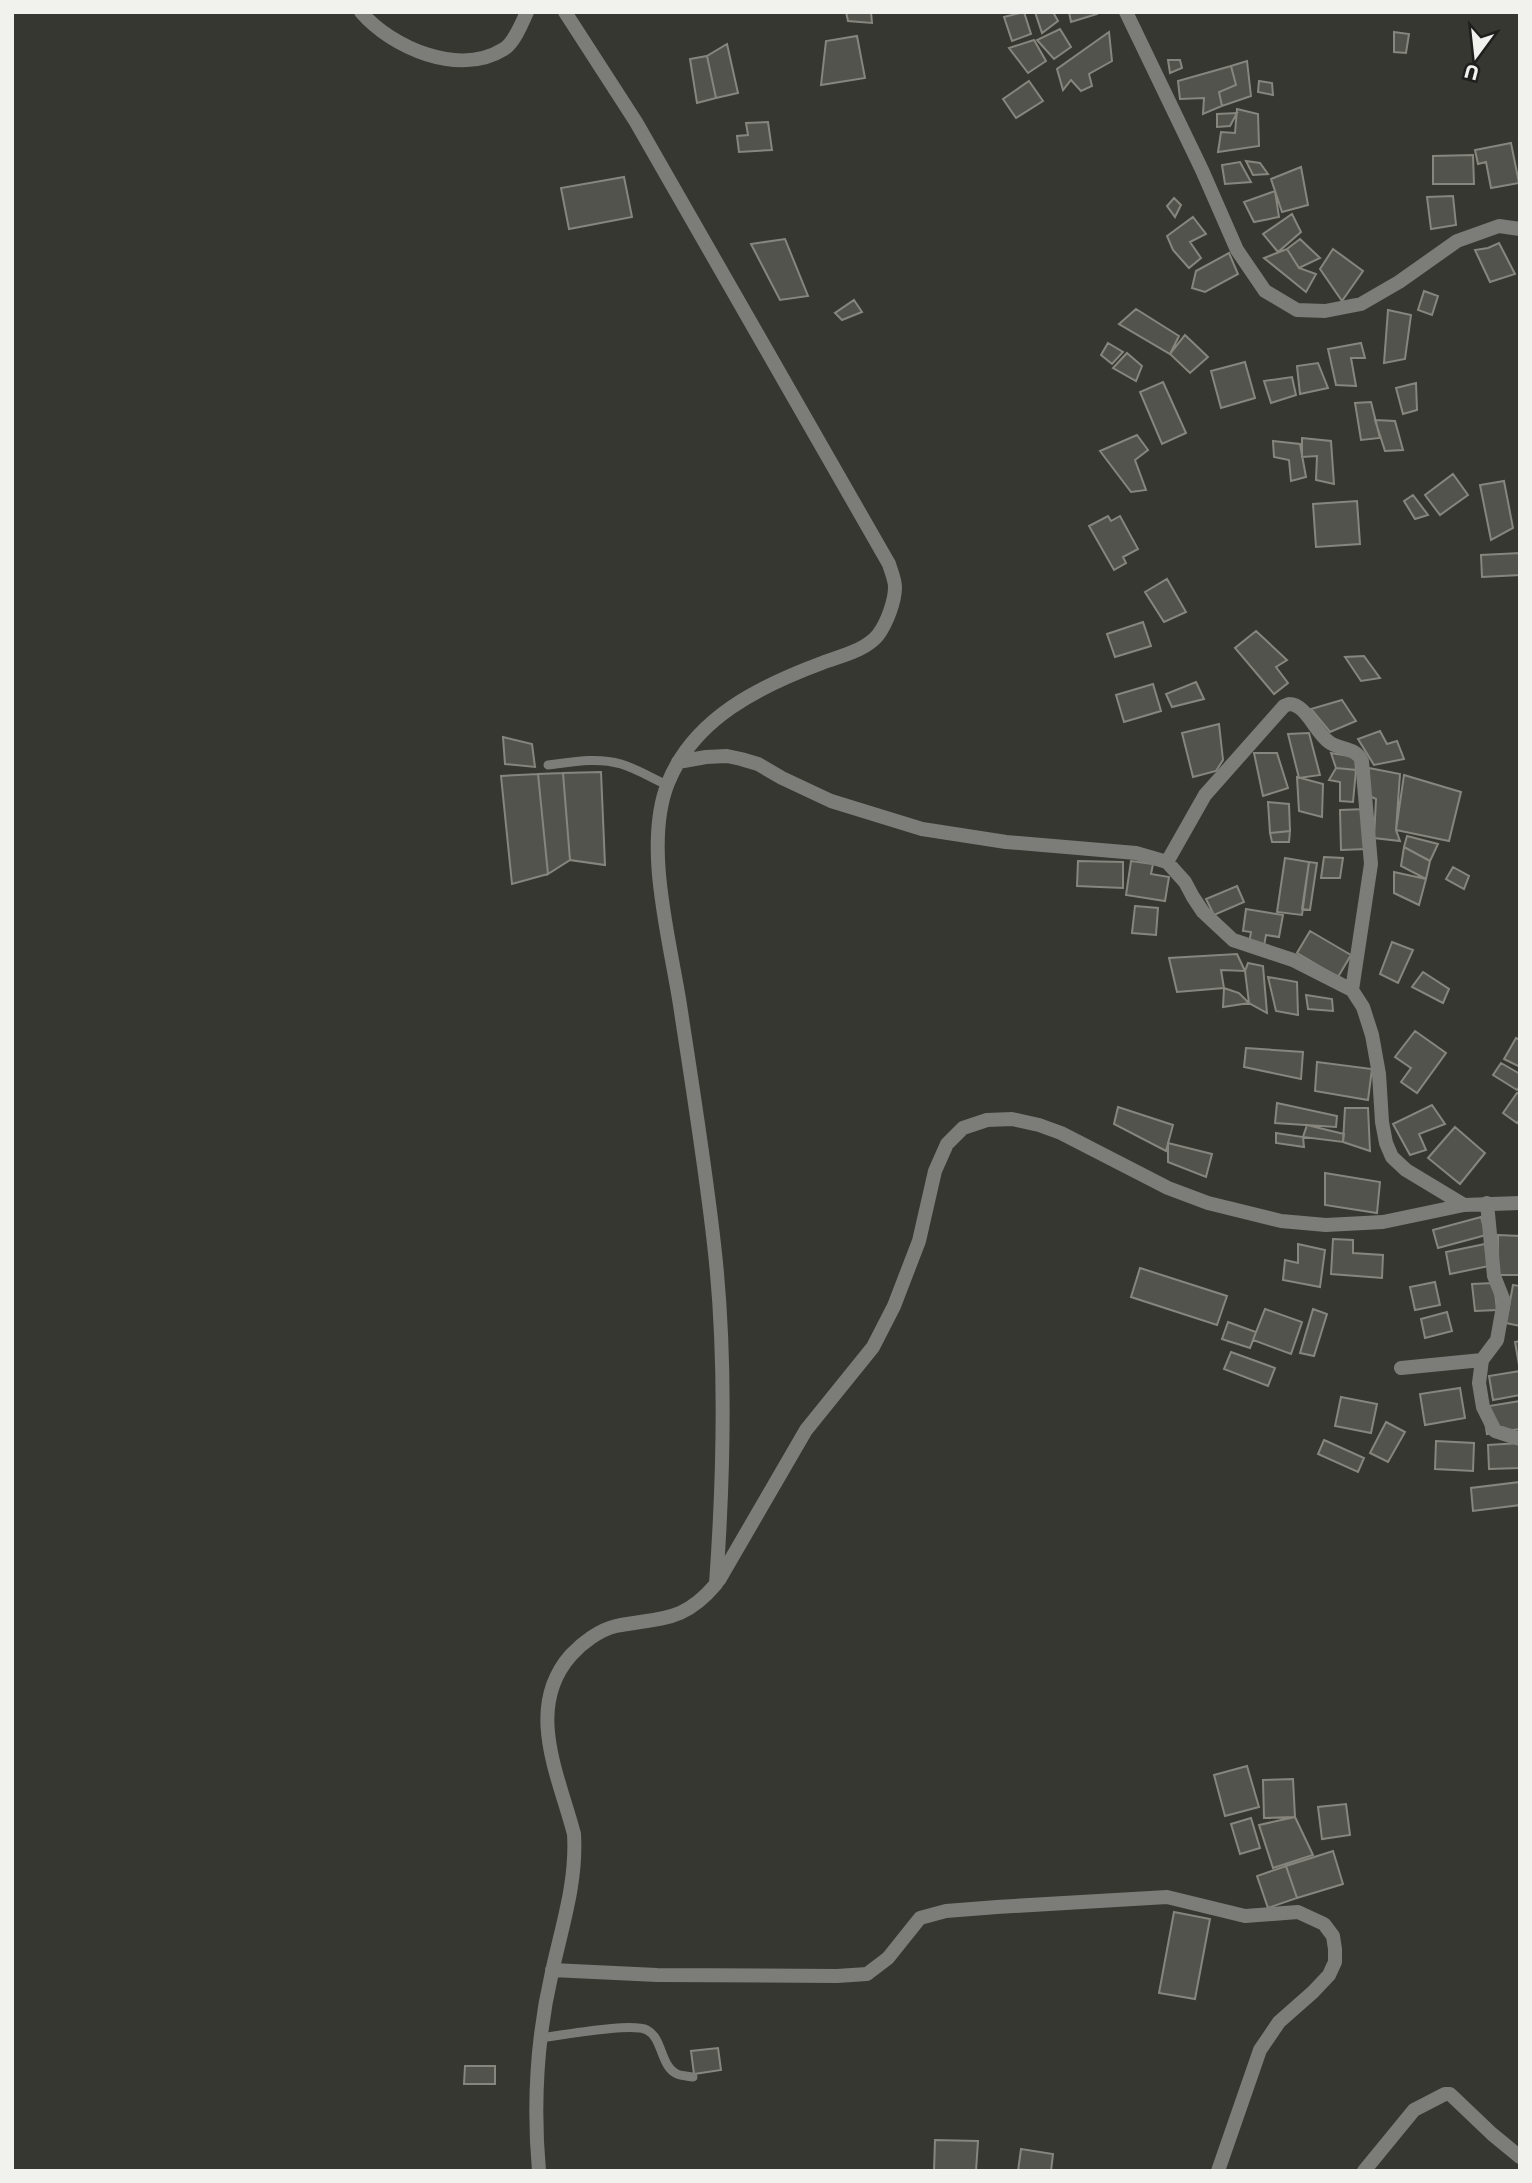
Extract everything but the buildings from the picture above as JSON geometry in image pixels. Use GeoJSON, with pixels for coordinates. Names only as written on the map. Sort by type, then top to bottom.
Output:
{"type":"FeatureCollection","features":[{"type":"Feature","properties":{"kind":"street"},"geometry":{"type":"LineString","coordinates":[[361,12],[374,28],[407,48],[440,58],[479,59],[506,48],[527,12]]}},
{"type":"Feature","properties":{"kind":"street"},"geometry":{"type":"LineString","coordinates":[[565,12],[643,134],[890,564],[895,587],[889,615],[878,636],[862,648],[760,688],[704,729],[678,762],[667,785],[658,822],[658,856],[715,1247],[721,1347],[720,1535],[716,1584]]}},
{"type":"Feature","properties":{"kind":"street"},"geometry":{"type":"LineString","coordinates":[[1126,12],[1237,250],[1265,291],[1297,310],[1325,312],[1361,304],[1399,282],[1457,241],[1499,226],[1520,229]]}},
{"type":"Feature","properties":{"kind":"street"},"geometry":{"type":"LineString","coordinates":[[1167,862],[1205,795],[1284,706],[1298,706],[1327,740],[1358,754],[1362,761],[1371,864],[1352,990]]}},
{"type":"Feature","properties":{"kind":"street"},"geometry":{"type":"LineString","coordinates":[[678,762],[706,757],[727,756],[741,759],[758,764],[831,801],[922,829],[1006,842],[1136,853],[1167,862],[1185,882],[1203,912],[1233,940],[1293,960],[1352,990],[1363,1007],[1372,1035],[1379,1074],[1382,1122],[1392,1157],[1406,1170],[1464,1205]]}},
{"type":"Feature","properties":{"kind":"street"},"geometry":{"type":"LineString","coordinates":[[538,2171],[536,2131],[539,2038],[552,1970],[570,1899],[575,1849],[575,1834],[548,1746],[546,1728],[550,1691],[562,1666],[582,1643],[613,1627],[655,1621],[689,1610],[716,1584],[806,1430],[873,1347],[894,1306],[919,1241],[935,1171],[947,1144],[963,1128],[987,1120],[1012,1119],[1038,1125],[1061,1133],[1168,1188],[1208,1203],[1281,1221],[1326,1225],[1383,1222],[1464,1205],[1520,1203]]}},
{"type":"Feature","properties":{"kind":"street"},"geometry":{"type":"LineString","coordinates":[[1487,1203],[1494,1276],[1504,1301],[1497,1340],[1482,1360],[1479,1383],[1486,1415],[1495,1431],[1520,1438]]}},
{"type":"Feature","properties":{"kind":"street"},"geometry":{"type":"LineString","coordinates":[[1401,1368],[1482,1360]]}},
{"type":"Feature","properties":{"kind":"street"},"geometry":{"type":"LineString","coordinates":[[552,1970],[657,1975],[867,1974],[888,1958],[920,1918],[946,1911],[1167,1897],[1245,1916],[1298,1912],[1324,1924],[1333,1936],[1335,1962],[1329,1975],[1314,1992],[1279,2022],[1260,2050],[1218,2171]]}},
{"type":"Feature","properties":{"kind":"street"},"geometry":{"type":"LineString","coordinates":[[1364,2171],[1414,2110],[1445,2094],[1450,2094],[1520,2157]]}},
{"type":"Feature","properties":{"kind":"lane"},"geometry":{"type":"LineString","coordinates":[[548,765],[607,761],[623,764],[667,785]]}},
{"type":"Feature","properties":{"kind":"lane"},"geometry":{"type":"LineString","coordinates":[[539,2038],[645,2029],[654,2035],[669,2068],[677,2075],[693,2077]]}}]}
